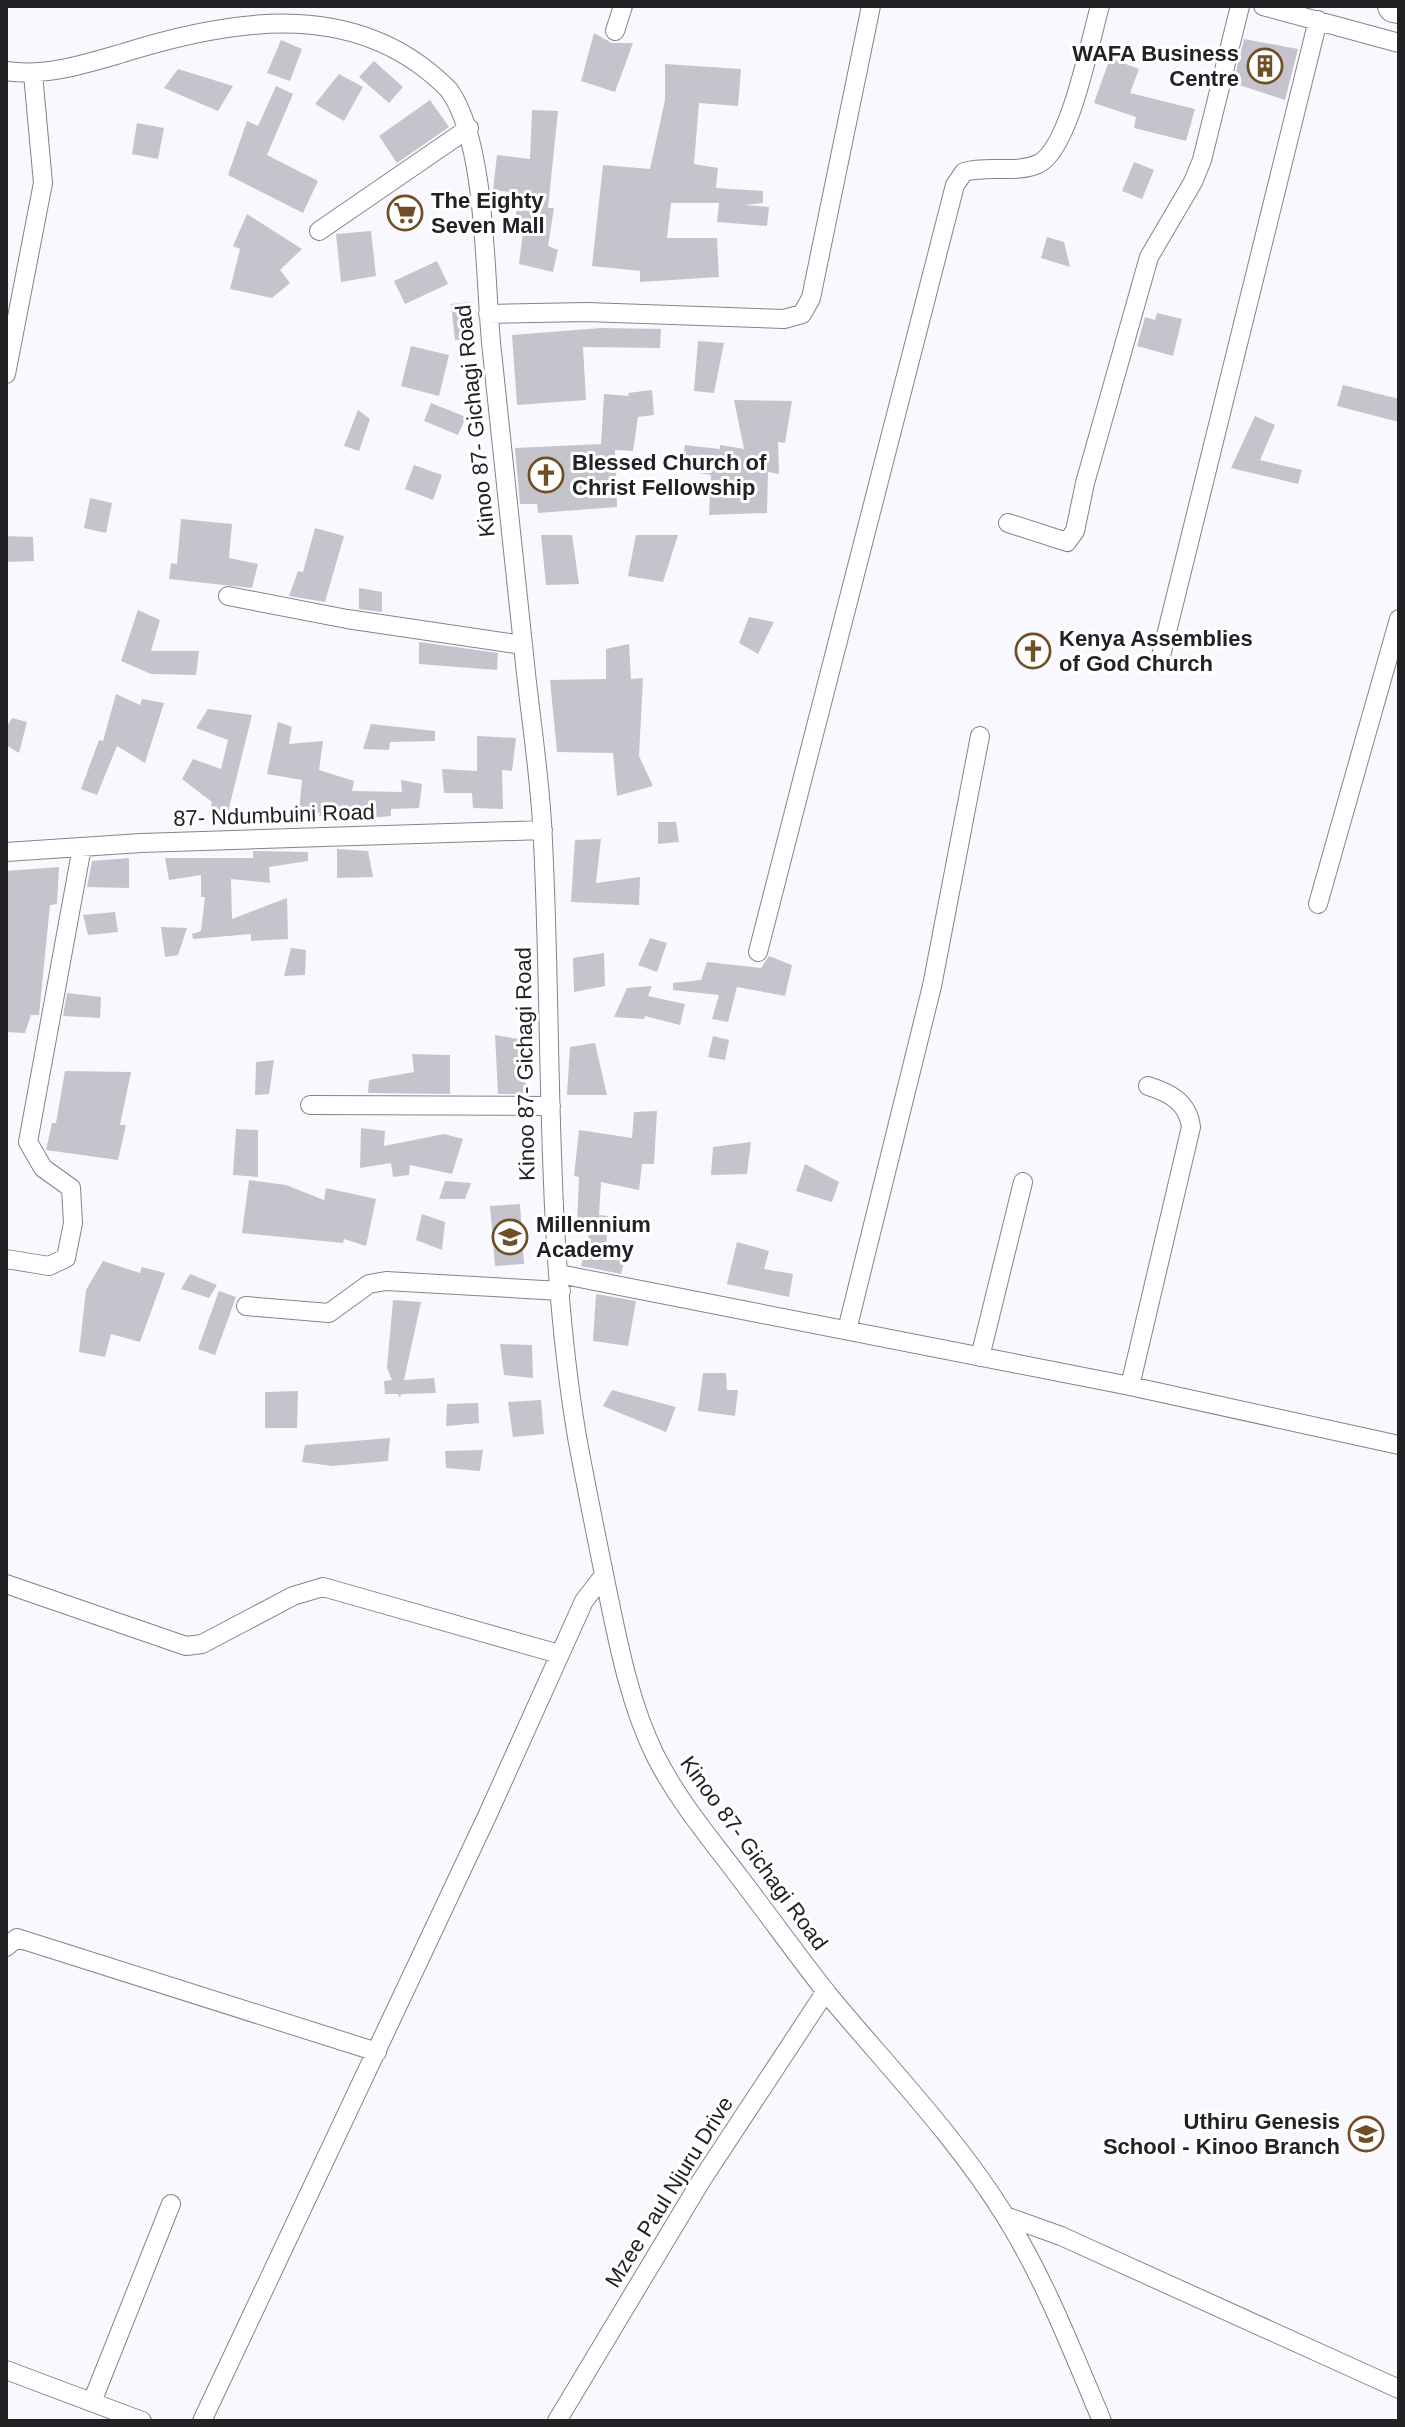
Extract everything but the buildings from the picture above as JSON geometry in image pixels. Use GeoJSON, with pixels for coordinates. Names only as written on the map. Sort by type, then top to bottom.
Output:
{"type":"FeatureCollection","features":[{"type":"Feature","properties":{"kind":"street"},"geometry":{"type":"LineString","coordinates":[[615,31],[623,6]]}},
{"type":"Feature","properties":{"kind":"street"},"geometry":{"type":"LineString","coordinates":[[488,314],[587,312],[784,319],[802,314],[811,298],[871,6]]}},
{"type":"Feature","properties":{"kind":"street"},"geometry":{"type":"LineString","coordinates":[[758,952],[955,185],[964,172],[1037,164],[1052,153],[1063,133],[1100,6]]}},
{"type":"Feature","properties":{"kind":"street"},"geometry":{"type":"LineString","coordinates":[[1008,523],[1067,542],[1075,531],[1149,257],[1193,182],[1202,160],[1240,6]]}},
{"type":"Feature","properties":{"kind":"street"},"geometry":{"type":"LineString","coordinates":[[1263,6],[1399,43]]}},
{"type":"Feature","properties":{"kind":"street","name":"Kinoo 87- Gichagi Road"},"geometry":{"type":"LineString","coordinates":[[6,71],[33,74],[100,59],[217,24],[286,11],[324,12],[355,18],[384,30],[417,55],[450,91],[469,128],[476,164],[488,314],[543,830],[551,1192],[560,1282],[576,1432],[604,1575],[635,1707],[665,1774],[694,1819],[826,1991],[944,2134],[1005,2216],[1048,2295],[1102,2421]]}},
{"type":"Feature","properties":{"kind":"street"},"geometry":{"type":"LineString","coordinates":[[1159,664],[1318,20]]}},
{"type":"Feature","properties":{"kind":"street"},"geometry":{"type":"LineString","coordinates":[[6,374],[43,183],[33,74]]}},
{"type":"Feature","properties":{"kind":"street"},"geometry":{"type":"LineString","coordinates":[[319,231],[469,128]]}},
{"type":"Feature","properties":{"kind":"street"},"geometry":{"type":"LineString","coordinates":[[228,596],[361,622],[523,645]]}},
{"type":"Feature","properties":{"kind":"street"},"geometry":{"type":"LineString","coordinates":[[1318,904],[1399,619]]}},
{"type":"Feature","properties":{"kind":"street"},"geometry":{"type":"LineString","coordinates":[[847,1330],[932,986],[980,736]]}},
{"type":"Feature","properties":{"kind":"street","name":"87- Ndumbuini Road"},"geometry":{"type":"LineString","coordinates":[[6,852],[543,830]]}},
{"type":"Feature","properties":{"kind":"street"},"geometry":{"type":"LineString","coordinates":[[6,1259],[49,1266],[66,1258],[73,1223],[71,1188],[43,1168],[28,1142],[82,847]]}},
{"type":"Feature","properties":{"kind":"street"},"geometry":{"type":"LineString","coordinates":[[1130,1386],[1191,1127],[1189,1113],[1182,1103],[1148,1086]]}},
{"type":"Feature","properties":{"kind":"street"},"geometry":{"type":"LineString","coordinates":[[310,1105],[551,1106]]}},
{"type":"Feature","properties":{"kind":"street"},"geometry":{"type":"LineString","coordinates":[[980,1357],[1023,1182]]}},
{"type":"Feature","properties":{"kind":"street"},"geometry":{"type":"LineString","coordinates":[[246,1306],[329,1313],[369,1284],[386,1281],[560,1282],[847,1330],[1130,1386],[1399,1445]]}},
{"type":"Feature","properties":{"kind":"street"},"geometry":{"type":"LineString","coordinates":[[202,2421],[377,2052],[584,1601],[604,1575]]}},
{"type":"Feature","properties":{"kind":"street"},"geometry":{"type":"LineString","coordinates":[[6,1584],[186,1646],[202,1644],[293,1596],[323,1587],[559,1654]]}},
{"type":"Feature","properties":{"kind":"street"},"geometry":{"type":"LineString","coordinates":[[6,1947],[17,1938],[377,2052]]}},
{"type":"Feature","properties":{"kind":"street","name":"Mzee Paul Njuru Drive"},"geometry":{"type":"LineString","coordinates":[[557,2421],[701,2181],[826,1991]]}},
{"type":"Feature","properties":{"kind":"street"},"geometry":{"type":"LineString","coordinates":[[92,2402],[171,2204]]}},
{"type":"Feature","properties":{"kind":"street"},"geometry":{"type":"LineString","coordinates":[[1005,2216],[1061,2236],[1399,2389]]}},
{"type":"Feature","properties":{"kind":"street"},"geometry":{"type":"LineString","coordinates":[[6,2370],[142,2421]]}},
{"type":"Feature","properties":{"kind":"place","name":"WAFA Business Centre"},"geometry":{"type":"Point","coordinates":[1265,66]}},
{"type":"Feature","properties":{"kind":"place","name":"The Eighty Seven Mall"},"geometry":{"type":"Point","coordinates":[405,213]}},
{"type":"Feature","properties":{"kind":"place","name":"Blessed Church of Christ Fellowship"},"geometry":{"type":"Point","coordinates":[546,475]}},
{"type":"Feature","properties":{"kind":"place","name":"Kenya Assemblies of God Church"},"geometry":{"type":"Point","coordinates":[1033,651]}},
{"type":"Feature","properties":{"kind":"place","name":"Millennium Academy"},"geometry":{"type":"Point","coordinates":[510,1237]}},
{"type":"Feature","properties":{"kind":"place","name":"Uthiru Genesis School - Kinoo Branch"},"geometry":{"type":"Point","coordinates":[1366,2134]}}]}
